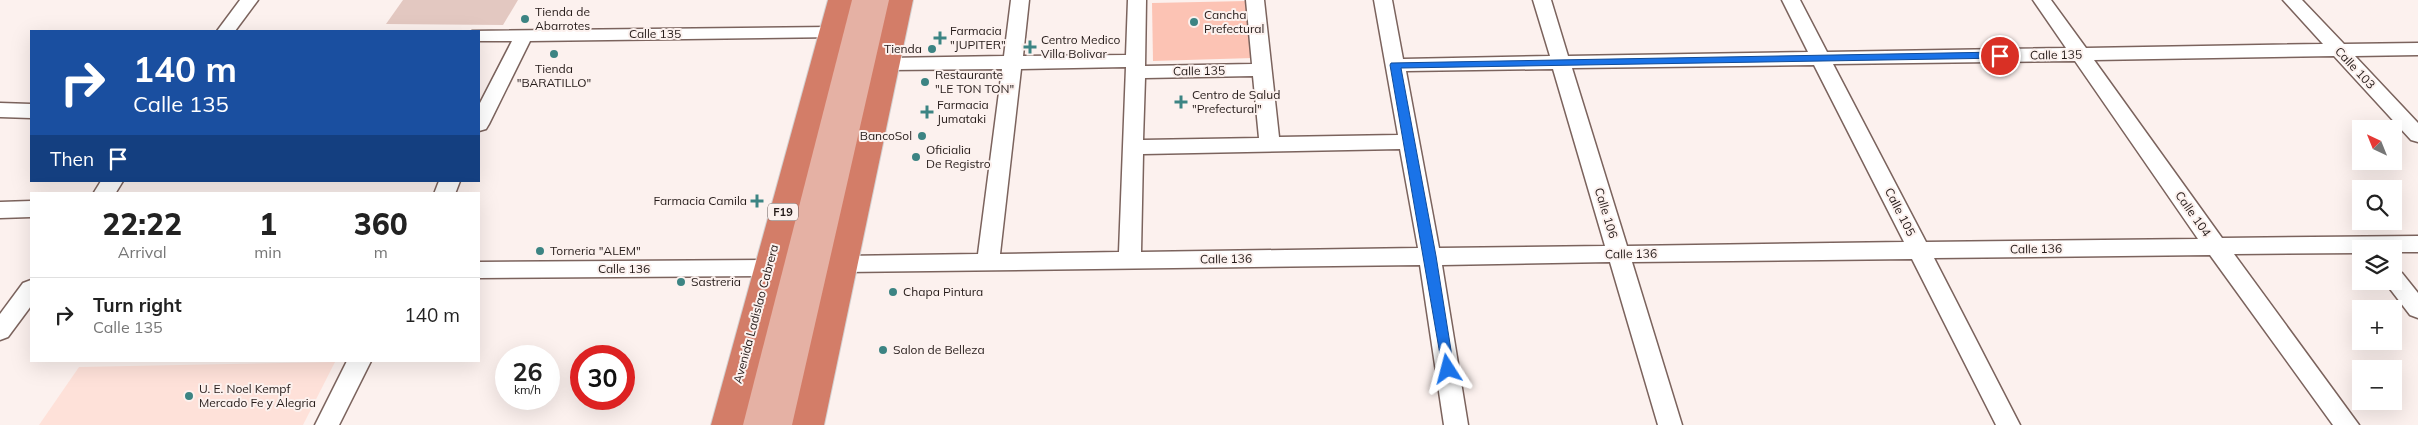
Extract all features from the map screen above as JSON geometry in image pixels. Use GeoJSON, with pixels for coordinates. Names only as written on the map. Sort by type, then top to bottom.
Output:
{"type":"FeatureCollection","features":[{"type":"Feature","properties":{"kind":"highway","name":"Avenida Ladislao Cabrera"},"geometry":{"type":"LineString","coordinates":[[727,425],[840,0]]}},
{"type":"Feature","properties":{"kind":"highway"},"geometry":{"type":"LineString","coordinates":[[808,425],[901,0]]}},
{"type":"Feature","properties":{"kind":"main road","name":"Avenida Ladislao Cabrera"},"geometry":{"type":"LineString","coordinates":[[752,425],[860,0]]}},
{"type":"Feature","properties":{"kind":"main road"},"geometry":{"type":"LineString","coordinates":[[784,425],[882,0]]}},
{"type":"Feature","properties":{"kind":"street"},"geometry":{"type":"LineString","coordinates":[[227,30],[249,0]]}},
{"type":"Feature","properties":{"kind":"street"},"geometry":{"type":"LineString","coordinates":[[988,262],[1020,0]]}},
{"type":"Feature","properties":{"kind":"street"},"geometry":{"type":"LineString","coordinates":[[1130,260],[1137,0]]}},
{"type":"Feature","properties":{"kind":"street"},"geometry":{"type":"LineString","coordinates":[[1254,0],[1270,145]]}},
{"type":"Feature","properties":{"kind":"street"},"geometry":{"type":"LineString","coordinates":[[1383,0],[1430,256],[1456,425]]}},
{"type":"Feature","properties":{"kind":"street","name":"Calle 106"},"geometry":{"type":"LineString","coordinates":[[1542,0],[1670,425]]}},
{"type":"Feature","properties":{"kind":"street","name":"Calle 105"},"geometry":{"type":"LineString","coordinates":[[1791,0],[2008,425]]}},
{"type":"Feature","properties":{"kind":"street","name":"Calle 104"},"geometry":{"type":"LineString","coordinates":[[2042,0],[2216,247],[2348,425]]}},
{"type":"Feature","properties":{"kind":"street","name":"Calle 103"},"geometry":{"type":"LineString","coordinates":[[2292,0],[2418,136]]}},
{"type":"Feature","properties":{"kind":"street"},"geometry":{"type":"LineString","coordinates":[[480,122],[524,34]]}},
{"type":"Feature","properties":{"kind":"street","name":"Calle 135"},"geometry":{"type":"LineString","coordinates":[[480,35],[831,34]]}},
{"type":"Feature","properties":{"kind":"street","name":"Calle 135"},"geometry":{"type":"LineString","coordinates":[[1395,65],[2418,49]]}},
{"type":"Feature","properties":{"kind":"street","name":"Calle 135"},"geometry":{"type":"LineString","coordinates":[[887,64],[1013,62],[1262,70]]}},
{"type":"Feature","properties":{"kind":"street"},"geometry":{"type":"LineString","coordinates":[[0,110],[30,110]]}},
{"type":"Feature","properties":{"kind":"street"},"geometry":{"type":"LineString","coordinates":[[1134,147],[1409,142]]}},
{"type":"Feature","properties":{"kind":"street"},"geometry":{"type":"LineString","coordinates":[[105,192],[112,182]]}},
{"type":"Feature","properties":{"kind":"street"},"geometry":{"type":"LineString","coordinates":[[0,210],[30,209]]}},
{"type":"Feature","properties":{"kind":"street","name":"Calle 136"},"geometry":{"type":"LineString","coordinates":[[2402,245],[2418,244]]}},
{"type":"Feature","properties":{"kind":"street","name":"Calle 136"},"geometry":{"type":"LineString","coordinates":[[843,264],[1919,250],[2352,247]]}},
{"type":"Feature","properties":{"kind":"street","name":"Calle 136"},"geometry":{"type":"LineString","coordinates":[[480,270],[768,268]]}},
{"type":"Feature","properties":{"kind":"street"},"geometry":{"type":"LineString","coordinates":[[2402,289],[2418,308]]}},
{"type":"Feature","properties":{"kind":"street"},"geometry":{"type":"LineString","coordinates":[[0,331],[30,290]]}},
{"type":"Feature","properties":{"kind":"street"},"geometry":{"type":"LineString","coordinates":[[327,425],[358,362]]}},
{"type":"Feature","properties":{"kind":"shaded area"},"geometry":{"type":"Polygon","coordinates":[[[1247,1],[1253,58],[1153,61],[1152,3],[1247,1]]]}},
{"type":"Feature","properties":{"kind":"shaded area","name":"U. E. Noel Kempf Mercado Fe y Alegria"},"geometry":{"type":"Polygon","coordinates":[[[335,362],[303,425],[39,425],[79,367],[335,362]]]}},
{"type":"Feature","properties":{"kind":"building"},"geometry":{"type":"Polygon","coordinates":[[[403,0],[518,0],[503,25],[386,24],[403,0]]]}},
{"type":"Feature","properties":{"kind":"place","name":"Tienda de Abarrotes"},"geometry":{"type":"Point","coordinates":[525,19]}},
{"type":"Feature","properties":{"kind":"place","name":"Cancha Prefectural"},"geometry":{"type":"Point","coordinates":[1194,22]}},
{"type":"Feature","properties":{"kind":"place","name":"Farmacia \"JUPITER\""},"geometry":{"type":"Point","coordinates":[940,38]}},
{"type":"Feature","properties":{"kind":"place","name":"Centro Medico Villa Bolivar"},"geometry":{"type":"Point","coordinates":[1030,47]}},
{"type":"Feature","properties":{"kind":"place","name":"Tienda"},"geometry":{"type":"Point","coordinates":[932,49]}},
{"type":"Feature","properties":{"kind":"place","name":"Tienda \"BARATILLO\""},"geometry":{"type":"Point","coordinates":[554,54]}},
{"type":"Feature","properties":{"kind":"place","name":"Restaurante \"LE TON TON\""},"geometry":{"type":"Point","coordinates":[925,82]}},
{"type":"Feature","properties":{"kind":"place","name":"Centro de Salud \"Prefectural\""},"geometry":{"type":"Point","coordinates":[1181,102]}},
{"type":"Feature","properties":{"kind":"place","name":"Farmacia Jumataki"},"geometry":{"type":"Point","coordinates":[927,112]}},
{"type":"Feature","properties":{"kind":"place","name":"BancoSol"},"geometry":{"type":"Point","coordinates":[922,136]}},
{"type":"Feature","properties":{"kind":"place","name":"Oficialia De Registro"},"geometry":{"type":"Point","coordinates":[916,157]}},
{"type":"Feature","properties":{"kind":"place","name":"Farmacia Camila"},"geometry":{"type":"Point","coordinates":[757,201]}},
{"type":"Feature","properties":{"kind":"place","name":"Torneria \"ALEM\""},"geometry":{"type":"Point","coordinates":[540,251]}},
{"type":"Feature","properties":{"kind":"place","name":"Sastreria"},"geometry":{"type":"Point","coordinates":[681,282]}},
{"type":"Feature","properties":{"kind":"place","name":"Chapa Pintura"},"geometry":{"type":"Point","coordinates":[893,292]}},
{"type":"Feature","properties":{"kind":"place","name":"Salon de Belleza"},"geometry":{"type":"Point","coordinates":[883,350]}},
{"type":"Feature","properties":{"kind":"place","name":"U. E. Noel Kempf Mercado Fe y Alegria"},"geometry":{"type":"Point","coordinates":[189,396]}},
{"type":"Feature","properties":{"kind":"route"},"geometry":{"type":"LineString","coordinates":[[1448,369],[1430,256],[1395,65],[2000,56]]}}]}
